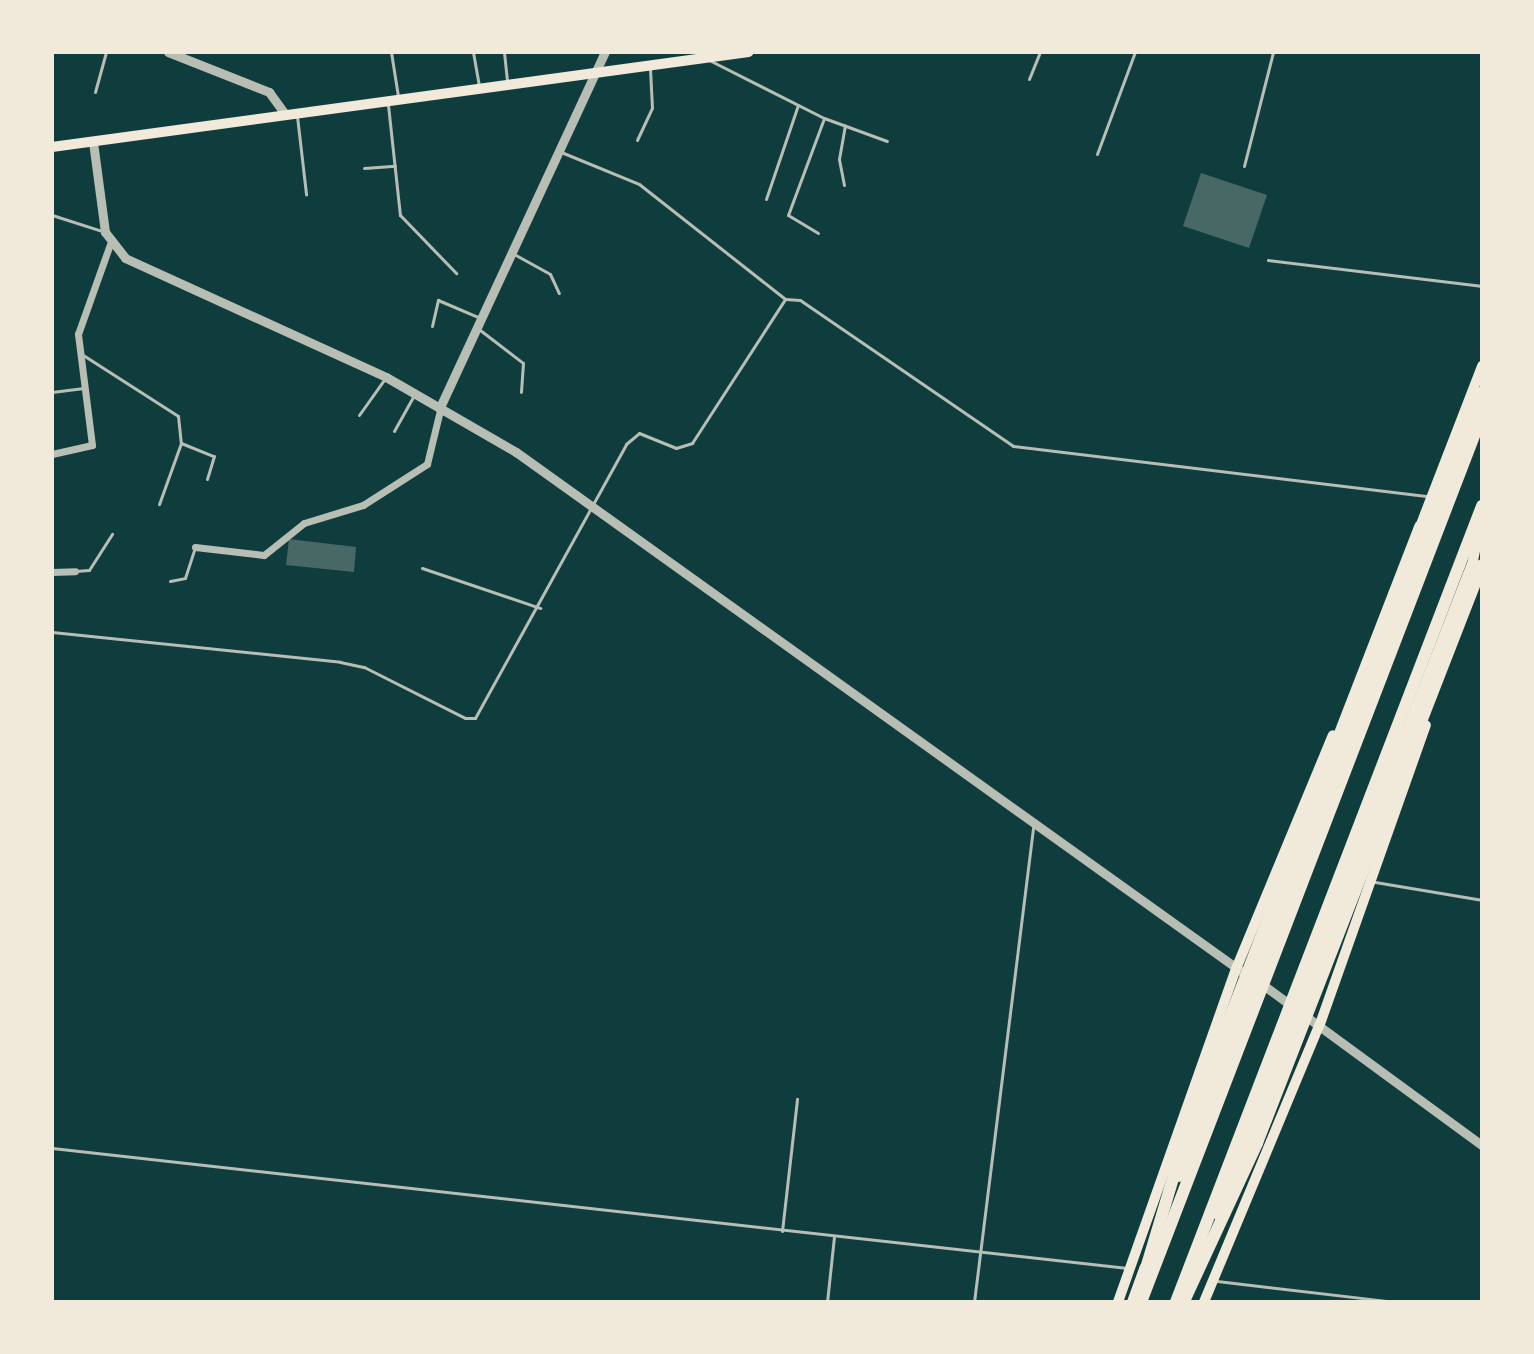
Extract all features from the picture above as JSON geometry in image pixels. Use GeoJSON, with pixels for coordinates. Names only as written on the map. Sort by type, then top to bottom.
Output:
{"type":"FeatureCollection","features":[{"type":"Feature","properties":{"kind":"highway"},"geometry":{"type":"LineString","coordinates":[[1136,1302],[1482,415]]}},
{"type":"Feature","properties":{"kind":"highway"},"geometry":{"type":"LineString","coordinates":[[1176,1302],[1482,506]]}},
{"type":"Feature","properties":{"kind":"highway"},"geometry":{"type":"LineString","coordinates":[[1136,1302],[1191,1118],[1420,527]]}},
{"type":"Feature","properties":{"kind":"highway"},"geometry":{"type":"LineString","coordinates":[[1184,1302],[1257,1143],[1482,566]]}},
{"type":"Feature","properties":{"kind":"main road"},"geometry":{"type":"LineString","coordinates":[[52,147],[291,113],[711,61],[749,52]]}},
{"type":"Feature","properties":{"kind":"main road"},"geometry":{"type":"LineString","coordinates":[[1118,1302],[1236,969],[1420,527],[1482,366]]}},
{"type":"Feature","properties":{"kind":"main road"},"geometry":{"type":"LineString","coordinates":[[1136,1302],[1253,978],[1482,391]]}},
{"type":"Feature","properties":{"kind":"main road"},"geometry":{"type":"LineString","coordinates":[[1184,1302],[1473,561],[1482,514]]}},
{"type":"Feature","properties":{"kind":"main road"},"geometry":{"type":"LineString","coordinates":[[1204,1302],[1320,1024],[1482,566]]}},
{"type":"Feature","properties":{"kind":"street"},"geometry":{"type":"LineString","coordinates":[[168,52],[191,56],[269,92],[291,113]]}},
{"type":"Feature","properties":{"kind":"street"},"geometry":{"type":"LineString","coordinates":[[195,547],[264,555],[304,523],[363,505],[427,464],[441,405],[597,75],[605,52]]}},
{"type":"Feature","properties":{"kind":"street"},"geometry":{"type":"LineString","coordinates":[[93,142],[105,232],[110,244],[125,258],[441,405],[590,505],[1236,969],[1320,1024],[1482,1145]]}},
{"type":"Feature","properties":{"kind":"street"},"geometry":{"type":"LineString","coordinates":[[52,454],[92,445],[78,334],[110,244]]}},
{"type":"Feature","properties":{"kind":"street"},"geometry":{"type":"LineString","coordinates":[[52,572],[75,571]]}},
{"type":"Feature","properties":{"kind":"lane"},"geometry":{"type":"LineString","coordinates":[[95,92],[106,52]]}},
{"type":"Feature","properties":{"kind":"lane"},"geometry":{"type":"LineString","coordinates":[[391,52],[400,215],[456,273]]}},
{"type":"Feature","properties":{"kind":"lane"},"geometry":{"type":"LineString","coordinates":[[473,52],[479,90]]}},
{"type":"Feature","properties":{"kind":"lane"},"geometry":{"type":"LineString","coordinates":[[504,52],[507,86]]}},
{"type":"Feature","properties":{"kind":"lane"},"geometry":{"type":"LineString","coordinates":[[1029,79],[1040,52]]}},
{"type":"Feature","properties":{"kind":"lane"},"geometry":{"type":"LineString","coordinates":[[1097,154],[1135,52]]}},
{"type":"Feature","properties":{"kind":"lane"},"geometry":{"type":"LineString","coordinates":[[1244,166],[1273,52]]}},
{"type":"Feature","properties":{"kind":"lane"},"geometry":{"type":"LineString","coordinates":[[711,61],[824,118],[887,141]]}},
{"type":"Feature","properties":{"kind":"lane"},"geometry":{"type":"LineString","coordinates":[[637,140],[652,108],[650,68]]}},
{"type":"Feature","properties":{"kind":"lane"},"geometry":{"type":"LineString","coordinates":[[766,199],[798,105]]}},
{"type":"Feature","properties":{"kind":"lane"},"geometry":{"type":"LineString","coordinates":[[291,113],[306,194]]}},
{"type":"Feature","properties":{"kind":"lane"},"geometry":{"type":"LineString","coordinates":[[818,233],[788,215],[824,118]]}},
{"type":"Feature","properties":{"kind":"lane"},"geometry":{"type":"LineString","coordinates":[[844,185],[839,159],[845,126]]}},
{"type":"Feature","properties":{"kind":"lane"},"geometry":{"type":"LineString","coordinates":[[561,152],[639,184],[785,299],[800,300],[1013,446],[1432,497]]}},
{"type":"Feature","properties":{"kind":"lane"},"geometry":{"type":"LineString","coordinates":[[364,168],[395,166]]}},
{"type":"Feature","properties":{"kind":"lane"},"geometry":{"type":"LineString","coordinates":[[52,215],[105,232]]}},
{"type":"Feature","properties":{"kind":"lane"},"geometry":{"type":"LineString","coordinates":[[512,253],[550,274],[559,293]]}},
{"type":"Feature","properties":{"kind":"lane"},"geometry":{"type":"LineString","coordinates":[[1268,260],[1482,286]]}},
{"type":"Feature","properties":{"kind":"lane"},"geometry":{"type":"LineString","coordinates":[[52,632],[340,662],[364,667],[465,718],[475,718],[540,608],[590,505],[630,438],[639,433],[685,448],[692,443],[785,299]]}},
{"type":"Feature","properties":{"kind":"lane"},"geometry":{"type":"LineString","coordinates":[[432,326],[438,300],[480,323],[523,363],[521,392]]}},
{"type":"Feature","properties":{"kind":"lane"},"geometry":{"type":"LineString","coordinates":[[80,353],[178,416],[181,443],[159,504]]}},
{"type":"Feature","properties":{"kind":"lane"},"geometry":{"type":"LineString","coordinates":[[359,415],[386,377]]}},
{"type":"Feature","properties":{"kind":"lane"},"geometry":{"type":"LineString","coordinates":[[52,392],[84,388]]}},
{"type":"Feature","properties":{"kind":"lane"},"geometry":{"type":"LineString","coordinates":[[394,431],[416,392]]}},
{"type":"Feature","properties":{"kind":"lane"},"geometry":{"type":"LineString","coordinates":[[181,443],[214,456],[207,479]]}},
{"type":"Feature","properties":{"kind":"lane"},"geometry":{"type":"LineString","coordinates":[[75,571],[89,570],[112,534]]}},
{"type":"Feature","properties":{"kind":"lane"},"geometry":{"type":"LineString","coordinates":[[170,581],[185,578],[195,547]]}},
{"type":"Feature","properties":{"kind":"lane"},"geometry":{"type":"LineString","coordinates":[[422,568],[540,608]]}},
{"type":"Feature","properties":{"kind":"lane"},"geometry":{"type":"LineString","coordinates":[[974,1302],[1034,824]]}},
{"type":"Feature","properties":{"kind":"lane"},"geometry":{"type":"LineString","coordinates":[[1370,881],[1482,900]]}},
{"type":"Feature","properties":{"kind":"lane"},"geometry":{"type":"LineString","coordinates":[[782,1231],[797,1099]]}},
{"type":"Feature","properties":{"kind":"lane"},"geometry":{"type":"LineString","coordinates":[[52,1148],[1131,1269]]}},
{"type":"Feature","properties":{"kind":"lane"},"geometry":{"type":"LineString","coordinates":[[827,1302],[834,1237]]}},
{"type":"Feature","properties":{"kind":"lane"},"geometry":{"type":"LineString","coordinates":[[1213,1280],[1395,1302]]}},
{"type":"Feature","properties":{"kind":"building"},"geometry":{"type":"Polygon","coordinates":[[[1201,173],[1267,195],[1249,248],[1183,226],[1201,173]]]}},
{"type":"Feature","properties":{"kind":"building"},"geometry":{"type":"Polygon","coordinates":[[[289,539],[356,547],[354,572],[286,565],[289,539]]]}}]}
